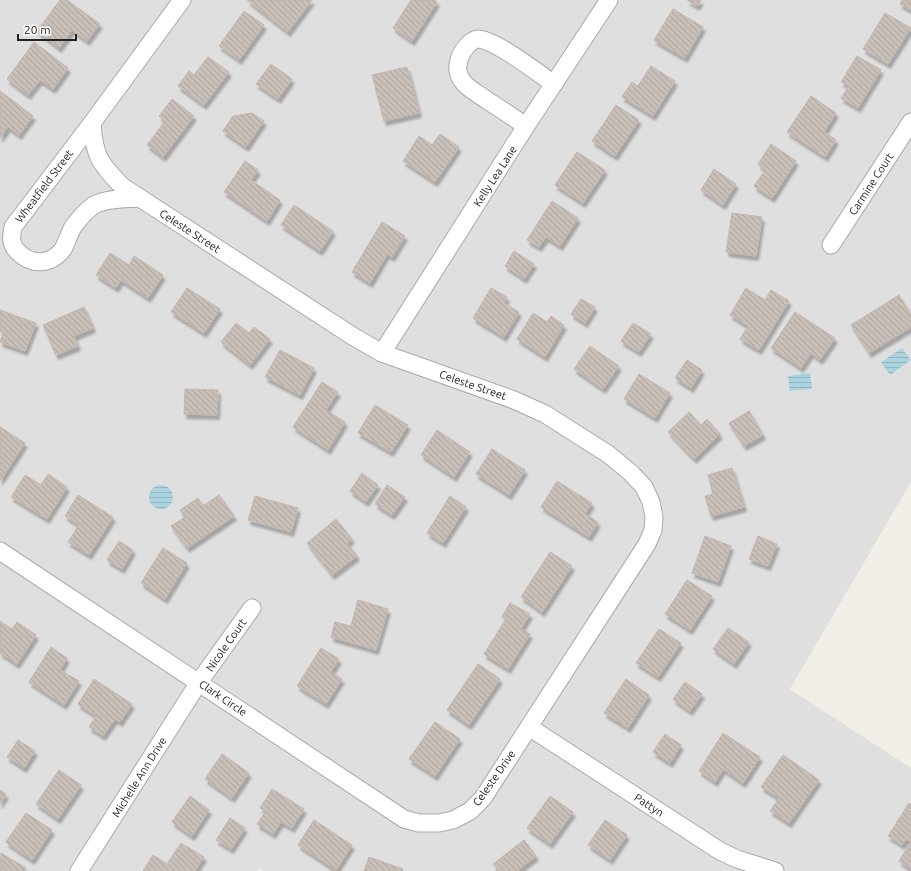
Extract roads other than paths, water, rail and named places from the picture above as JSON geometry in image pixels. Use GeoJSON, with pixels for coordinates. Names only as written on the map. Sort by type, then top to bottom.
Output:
{"type":"FeatureCollection","features":[{"type":"Feature","properties":{"kind":"street","name":"Wheatfield Street"},"geometry":{"type":"LineString","coordinates":[[139,198],[104,201],[93,206],[78,221],[62,250],[54,258],[45,262],[36,262],[25,258],[16,251],[11,239],[13,227],[182,0]]}},
{"type":"Feature","properties":{"kind":"street","name":"Kelly Lea Lane"},"geometry":{"type":"LineString","coordinates":[[382,353],[526,126],[609,0]]}},
{"type":"Feature","properties":{"kind":"street"},"geometry":{"type":"LineString","coordinates":[[526,126],[464,83],[456,66],[460,56],[472,41],[477,39],[486,41],[507,52],[554,84]]}},
{"type":"Feature","properties":{"kind":"street","name":"Celeste Street"},"geometry":{"type":"LineString","coordinates":[[92,122],[94,148],[102,164],[123,187],[139,198],[354,337],[382,353],[514,400],[545,414],[608,454],[644,487],[651,502],[654,517],[653,530],[647,544],[529,728]]}},
{"type":"Feature","properties":{"kind":"street","name":"Carmine Court"},"geometry":{"type":"LineString","coordinates":[[831,246],[911,122]]}},
{"type":"Feature","properties":{"kind":"street","name":"Clark Circle"},"geometry":{"type":"LineString","coordinates":[[0,551],[404,818],[419,823],[439,823],[453,820]]}},
{"type":"Feature","properties":{"kind":"street","name":"Nicole Court"},"geometry":{"type":"LineString","coordinates":[[199,682],[252,608]]}},
{"type":"Feature","properties":{"kind":"street","name":"Michelle Ann Drive"},"geometry":{"type":"LineString","coordinates":[[80,871],[199,682]]}},
{"type":"Feature","properties":{"kind":"street","name":"Celeste Drive"},"geometry":{"type":"LineString","coordinates":[[453,820],[470,811],[483,798],[529,728]]}},
{"type":"Feature","properties":{"kind":"street","name":"Pattyn"},"geometry":{"type":"LineString","coordinates":[[529,728],[720,851],[737,860],[775,871]]}},
{"type":"Feature","properties":{"kind":"water"},"geometry":{"type":"Polygon","coordinates":[[[902,348],[911,360],[890,375],[881,362],[902,348]]]}},
{"type":"Feature","properties":{"kind":"water"},"geometry":{"type":"Polygon","coordinates":[[[810,373],[812,389],[790,391],[788,376],[810,373]]]}},
{"type":"Feature","properties":{"kind":"water"},"geometry":{"type":"Polygon","coordinates":[[[161,485],[169,489],[173,497],[169,505],[161,509],[153,505],[149,497],[153,489],[161,485]]]}}]}
